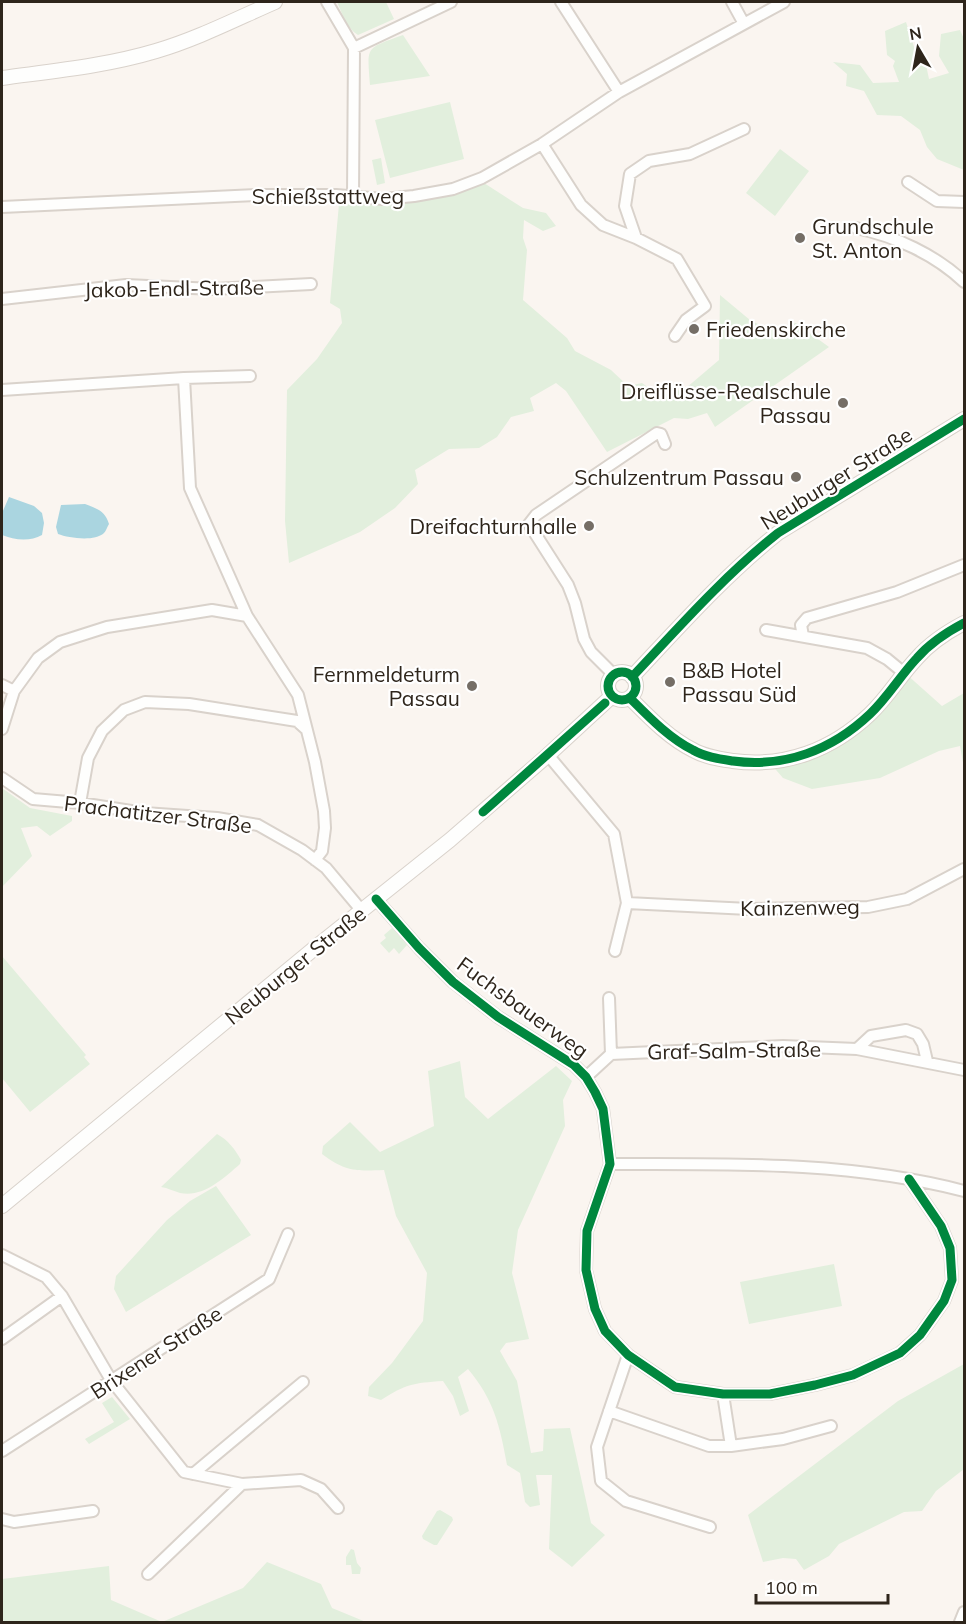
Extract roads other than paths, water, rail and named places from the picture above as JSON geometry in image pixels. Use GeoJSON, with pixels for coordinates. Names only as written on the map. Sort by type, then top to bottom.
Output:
{"type":"FeatureCollection","features":[{"type":"Feature","properties":{"kind":"street"},"geometry":{"type":"LineString","coordinates":[[2,78],[125,59],[156,51],[185,42],[275,2]]}},
{"type":"Feature","properties":{"kind":"street"},"geometry":{"type":"LineString","coordinates":[[327,2],[354,48],[353,196]]}},
{"type":"Feature","properties":{"kind":"street"},"geometry":{"type":"LineString","coordinates":[[354,48],[451,2]]}},
{"type":"Feature","properties":{"kind":"street"},"geometry":{"type":"LineString","coordinates":[[561,2],[619,92]]}},
{"type":"Feature","properties":{"kind":"street"},"geometry":{"type":"LineString","coordinates":[[732,2],[743,22]]}},
{"type":"Feature","properties":{"kind":"street","name":"Schießstattweg"},"geometry":{"type":"LineString","coordinates":[[2,207],[257,195],[353,196],[383,199],[453,189],[482,178],[542,144],[619,92],[743,22],[784,2]]}},
{"type":"Feature","properties":{"kind":"street"},"geometry":{"type":"LineString","coordinates":[[630,174],[649,161],[690,154],[744,129]]}},
{"type":"Feature","properties":{"kind":"street"},"geometry":{"type":"LineString","coordinates":[[542,144],[581,205],[603,225],[677,258],[705,306],[686,320],[675,336]]}},
{"type":"Feature","properties":{"kind":"street"},"geometry":{"type":"LineString","coordinates":[[636,238],[625,206],[630,174],[642,158]]}},
{"type":"Feature","properties":{"kind":"street"},"geometry":{"type":"LineString","coordinates":[[908,182],[936,201],[964,202]]}},
{"type":"Feature","properties":{"kind":"street"},"geometry":{"type":"LineString","coordinates":[[856,228],[884,235],[933,258],[963,279]]}},
{"type":"Feature","properties":{"kind":"street","name":"Jakob-Endl-Straße"},"geometry":{"type":"LineString","coordinates":[[2,298],[126,285],[214,289],[311,284]]}},
{"type":"Feature","properties":{"kind":"street"},"geometry":{"type":"LineString","coordinates":[[2,390],[250,376]]}},
{"type":"Feature","properties":{"kind":"street"},"geometry":{"type":"LineString","coordinates":[[184,378],[190,488],[247,616],[298,695],[315,762],[324,811],[325,828],[322,851],[315,860]]}},
{"type":"Feature","properties":{"kind":"street","name":"Neuburger Straße"},"geometry":{"type":"LineString","coordinates":[[632,677],[715,591],[778,533],[964,421]]}},
{"type":"Feature","properties":{"kind":"street"},"geometry":{"type":"LineString","coordinates":[[614,675],[591,652],[584,639],[568,585],[529,524],[536,515],[657,433],[661,434],[665,444]]}},
{"type":"Feature","properties":{"kind":"street"},"geometry":{"type":"LineString","coordinates":[[803,636],[801,625],[807,618],[897,592],[964,565]]}},
{"type":"Feature","properties":{"kind":"street"},"geometry":{"type":"LineString","coordinates":[[2,729],[14,691],[38,658],[60,642],[107,627],[212,610],[247,616]]}},
{"type":"Feature","properties":{"kind":"street"},"geometry":{"type":"LineString","coordinates":[[630,698],[650,718],[683,745],[696,752],[742,762],[787,760],[814,752],[843,737],[872,713],[926,649],[964,623]]}},
{"type":"Feature","properties":{"kind":"street"},"geometry":{"type":"LineString","coordinates":[[766,630],[867,648],[887,659],[904,673]]}},
{"type":"Feature","properties":{"kind":"street"},"geometry":{"type":"LineString","coordinates":[[622,672],[632,677],[636,686],[630,698],[621,700],[612,696],[608,685],[614,675],[622,672]]}},
{"type":"Feature","properties":{"kind":"street"},"geometry":{"type":"LineString","coordinates":[[2,685],[14,691]]}},
{"type":"Feature","properties":{"kind":"street","name":"Neuburger Straße"},"geometry":{"type":"LineString","coordinates":[[2,1206],[450,840],[612,696]]}},
{"type":"Feature","properties":{"kind":"street"},"geometry":{"type":"LineString","coordinates":[[80,803],[88,758],[102,731],[124,710],[146,702],[189,704],[297,721],[307,730]]}},
{"type":"Feature","properties":{"kind":"street"},"geometry":{"type":"LineString","coordinates":[[548,755],[614,834],[627,903],[615,951]]}},
{"type":"Feature","properties":{"kind":"street","name":"Prachatitzer Straße"},"geometry":{"type":"LineString","coordinates":[[2,778],[33,799],[80,803],[144,813],[217,818],[258,825],[291,843],[326,868],[362,911]]}},
{"type":"Feature","properties":{"kind":"street","name":"Kainzenweg"},"geometry":{"type":"LineString","coordinates":[[627,903],[775,910],[868,907],[907,899],[964,869]]}},
{"type":"Feature","properties":{"kind":"street","name":"Fuchsbauerweg"},"geometry":{"type":"LineString","coordinates":[[376,899],[419,948],[453,982],[498,1017],[574,1065],[586,1077],[603,1109],[610,1164]]}},
{"type":"Feature","properties":{"kind":"street"},"geometry":{"type":"LineString","coordinates":[[586,1077],[610,1054],[609,998]]}},
{"type":"Feature","properties":{"kind":"street"},"geometry":{"type":"LineString","coordinates":[[857,1049],[871,1036],[906,1030],[917,1034],[923,1044],[927,1061]]}},
{"type":"Feature","properties":{"kind":"street","name":"Graf-Salm-Straße"},"geometry":{"type":"LineString","coordinates":[[610,1054],[783,1047],[857,1049],[964,1070]]}},
{"type":"Feature","properties":{"kind":"street"},"geometry":{"type":"LineString","coordinates":[[909,1179],[942,1226],[950,1248],[952,1280],[944,1301],[920,1335],[900,1353],[853,1375],[770,1394],[723,1394],[675,1387],[627,1356],[605,1331],[595,1309],[586,1270],[587,1232],[610,1164],[780,1164],[909,1179],[964,1191]]}},
{"type":"Feature","properties":{"kind":"street","name":"Brixener Straße"},"geometry":{"type":"LineString","coordinates":[[2,1451],[269,1279],[288,1234]]}},
{"type":"Feature","properties":{"kind":"street"},"geometry":{"type":"LineString","coordinates":[[2,1255],[46,1276],[62,1296],[111,1380],[184,1472],[242,1484],[301,1480],[321,1489],[339,1508]]}},
{"type":"Feature","properties":{"kind":"street"},"geometry":{"type":"LineString","coordinates":[[2,1339],[62,1296]]}},
{"type":"Feature","properties":{"kind":"street"},"geometry":{"type":"LineString","coordinates":[[627,1356],[597,1447],[601,1481],[626,1501],[710,1527]]}},
{"type":"Feature","properties":{"kind":"street"},"geometry":{"type":"LineString","coordinates":[[193,1474],[303,1382]]}},
{"type":"Feature","properties":{"kind":"street"},"geometry":{"type":"LineString","coordinates":[[723,1394],[731,1446]]}},
{"type":"Feature","properties":{"kind":"street"},"geometry":{"type":"LineString","coordinates":[[609,1411],[709,1446],[731,1446],[783,1439],[831,1425]]}},
{"type":"Feature","properties":{"kind":"street"},"geometry":{"type":"LineString","coordinates":[[148,1574],[242,1484]]}},
{"type":"Feature","properties":{"kind":"street"},"geometry":{"type":"LineString","coordinates":[[2,1519],[14,1522],[93,1510]]}},
{"type":"Feature","properties":{"kind":"street"},"geometry":{"type":"LineString","coordinates":[[960,1623],[964,1612]]}},
{"type":"Feature","properties":{"kind":"water"},"geometry":{"type":"Polygon","coordinates":[[[9,497],[34,506],[42,513],[44,523],[42,535],[22,540],[2,535],[2,513],[9,497]]]}},
{"type":"Feature","properties":{"kind":"water"},"geometry":{"type":"Polygon","coordinates":[[[85,504],[97,509],[105,516],[109,524],[104,533],[94,538],[75,538],[58,534],[56,527],[61,505],[85,504]]]}},
{"type":"Feature","properties":{"kind":"place","name":"Grundschule St. Anton"},"geometry":{"type":"Point","coordinates":[800,238]}},
{"type":"Feature","properties":{"kind":"place","name":"Friedenskirche"},"geometry":{"type":"Point","coordinates":[694,329]}},
{"type":"Feature","properties":{"kind":"place","name":"Dreiflüsse-Realschule Passau"},"geometry":{"type":"Point","coordinates":[843,403]}},
{"type":"Feature","properties":{"kind":"place","name":"Schulzentrum Passau"},"geometry":{"type":"Point","coordinates":[796,477]}},
{"type":"Feature","properties":{"kind":"place","name":"Dreifachturnhalle"},"geometry":{"type":"Point","coordinates":[589,526]}},
{"type":"Feature","properties":{"kind":"place","name":"B&B Hotel Passau Süd"},"geometry":{"type":"Point","coordinates":[670,682]}},
{"type":"Feature","properties":{"kind":"place","name":"Fernmeldeturm Passau"},"geometry":{"type":"Point","coordinates":[472,686]}}]}
